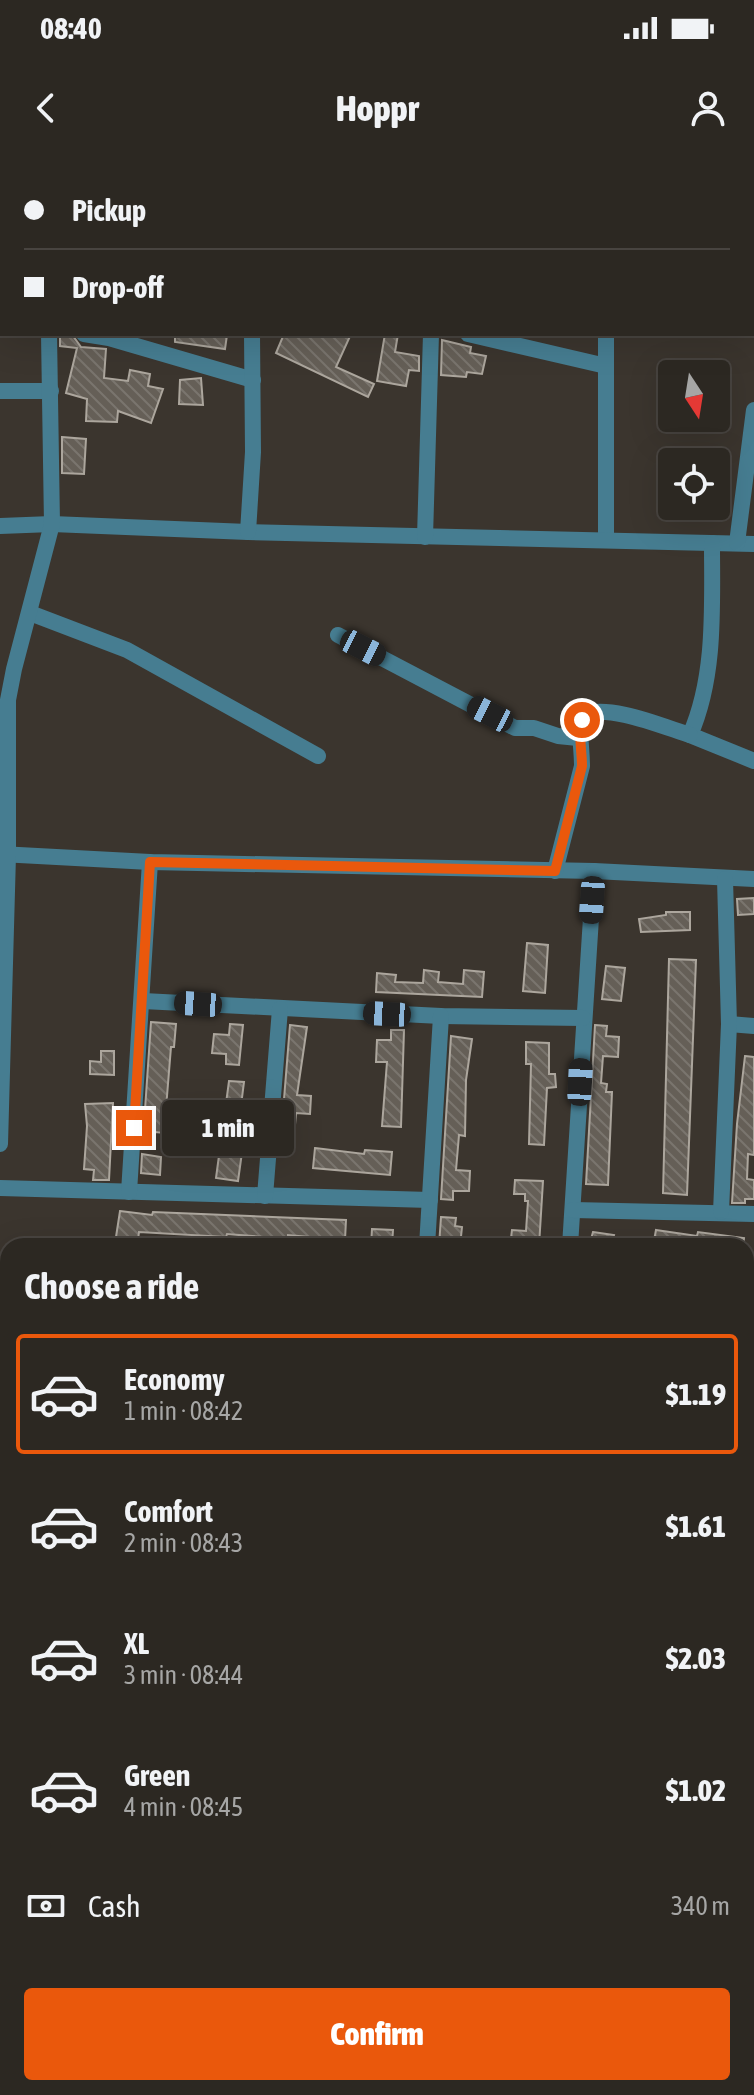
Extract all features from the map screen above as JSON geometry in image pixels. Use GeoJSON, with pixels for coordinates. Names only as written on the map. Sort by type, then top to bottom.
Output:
{"type":"FeatureCollection","features":[{"type":"Feature","properties":{"kind":"street"},"geometry":{"type":"LineString","coordinates":[[0,1144],[8,700],[52,524],[49,336]]}},
{"type":"Feature","properties":{"kind":"street"},"geometry":{"type":"LineString","coordinates":[[96,336],[253,380]]}},
{"type":"Feature","properties":{"kind":"street"},"geometry":{"type":"LineString","coordinates":[[248,532],[252,336]]}},
{"type":"Feature","properties":{"kind":"street"},"geometry":{"type":"LineString","coordinates":[[425,537],[431,336]]}},
{"type":"Feature","properties":{"kind":"street"},"geometry":{"type":"LineString","coordinates":[[477,336],[606,366]]}},
{"type":"Feature","properties":{"kind":"street"},"geometry":{"type":"LineString","coordinates":[[606,336],[606,540]]}},
{"type":"Feature","properties":{"kind":"street"},"geometry":{"type":"LineString","coordinates":[[0,391],[51,391]]}},
{"type":"Feature","properties":{"kind":"street"},"geometry":{"type":"LineString","coordinates":[[0,526],[52,524],[745,544],[754,410]]}},
{"type":"Feature","properties":{"kind":"street"},"geometry":{"type":"LineString","coordinates":[[690,735],[699,715],[712,624],[712,543]]}},
{"type":"Feature","properties":{"kind":"street"},"geometry":{"type":"LineString","coordinates":[[30,613],[127,650],[318,756]]}},
{"type":"Feature","properties":{"kind":"street"},"geometry":{"type":"LineString","coordinates":[[338,635],[515,728],[534,728],[558,736],[578,738]]}},
{"type":"Feature","properties":{"kind":"street"},"geometry":{"type":"LineString","coordinates":[[555,871],[582,766],[578,738],[583,715],[592,711],[620,714],[690,735],[754,761]]}},
{"type":"Feature","properties":{"kind":"street"},"geometry":{"type":"LineString","coordinates":[[4,855],[150,862],[594,871],[754,879]]}},
{"type":"Feature","properties":{"kind":"street"},"geometry":{"type":"LineString","coordinates":[[129,1192],[150,862]]}},
{"type":"Feature","properties":{"kind":"street"},"geometry":{"type":"LineString","coordinates":[[571,1238],[594,871]]}},
{"type":"Feature","properties":{"kind":"street"},"geometry":{"type":"LineString","coordinates":[[721,1212],[729,1024],[725,879]]}},
{"type":"Feature","properties":{"kind":"street"},"geometry":{"type":"LineString","coordinates":[[143,1001],[441,1016],[583,1018]]}},
{"type":"Feature","properties":{"kind":"street"},"geometry":{"type":"LineString","coordinates":[[265,1196],[280,1009]]}},
{"type":"Feature","properties":{"kind":"street"},"geometry":{"type":"LineString","coordinates":[[428,1238],[441,1016]]}},
{"type":"Feature","properties":{"kind":"street"},"geometry":{"type":"LineString","coordinates":[[729,1024],[754,1026]]}},
{"type":"Feature","properties":{"kind":"street"},"geometry":{"type":"LineString","coordinates":[[0,1188],[430,1200]]}},
{"type":"Feature","properties":{"kind":"street"},"geometry":{"type":"LineString","coordinates":[[573,1210],[754,1214]]}},
{"type":"Feature","properties":{"kind":"building"},"geometry":{"type":"Polygon","coordinates":[[[60,336],[73,336],[81,347],[106,349],[104,378],[128,381],[130,370],[150,374],[148,386],[163,389],[151,423],[118,411],[117,422],[86,421],[87,399],[66,393],[77,348],[60,346],[60,336]]]}},
{"type":"Feature","properties":{"kind":"building"},"geometry":{"type":"Polygon","coordinates":[[[175,336],[227,336],[225,349],[175,342],[175,336]]]}},
{"type":"Feature","properties":{"kind":"building"},"geometry":{"type":"Polygon","coordinates":[[[283,336],[350,336],[336,367],[374,384],[368,397],[276,353],[283,336]]]}},
{"type":"Feature","properties":{"kind":"building"},"geometry":{"type":"Polygon","coordinates":[[[385,336],[398,336],[395,352],[419,356],[419,371],[409,370],[406,386],[377,381],[385,336]]]}},
{"type":"Feature","properties":{"kind":"building"},"geometry":{"type":"Polygon","coordinates":[[[442,340],[471,347],[470,353],[486,356],[482,374],[467,372],[466,377],[441,375],[442,340]]]}},
{"type":"Feature","properties":{"kind":"building"},"geometry":{"type":"Polygon","coordinates":[[[201,378],[203,405],[179,404],[180,380],[201,378]]]}},
{"type":"Feature","properties":{"kind":"building"},"geometry":{"type":"Polygon","coordinates":[[[62,437],[86,439],[84,474],[62,473],[62,437]]]}},
{"type":"Feature","properties":{"kind":"building"},"geometry":{"type":"Polygon","coordinates":[[[754,898],[754,914],[738,915],[737,899],[754,898]]]}},
{"type":"Feature","properties":{"kind":"building"},"geometry":{"type":"Polygon","coordinates":[[[666,912],[690,912],[690,930],[641,932],[639,919],[666,915],[666,912]]]}},
{"type":"Feature","properties":{"kind":"building"},"geometry":{"type":"Polygon","coordinates":[[[527,943],[548,945],[545,993],[523,991],[527,943]]]}},
{"type":"Feature","properties":{"kind":"building"},"geometry":{"type":"Polygon","coordinates":[[[669,959],[696,960],[687,1195],[663,1193],[669,959]]]}},
{"type":"Feature","properties":{"kind":"building"},"geometry":{"type":"Polygon","coordinates":[[[606,966],[625,968],[621,1001],[602,999],[606,966]]]}},
{"type":"Feature","properties":{"kind":"building"},"geometry":{"type":"Polygon","coordinates":[[[424,970],[439,972],[438,982],[463,984],[464,970],[484,972],[482,997],[376,992],[377,973],[396,975],[395,982],[423,983],[424,970]]]}},
{"type":"Feature","properties":{"kind":"building"},"geometry":{"type":"Polygon","coordinates":[[[151,1022],[176,1024],[174,1047],[171,1047],[164,1133],[155,1132],[155,1140],[143,1139],[151,1022]]]}},
{"type":"Feature","properties":{"kind":"building"},"geometry":{"type":"Polygon","coordinates":[[[230,1024],[243,1025],[239,1065],[226,1064],[226,1054],[212,1053],[214,1034],[229,1035],[230,1024]]]}},
{"type":"Feature","properties":{"kind":"building"},"geometry":{"type":"Polygon","coordinates":[[[290,1025],[307,1027],[297,1095],[311,1096],[310,1114],[296,1113],[295,1125],[282,1124],[290,1025]]]}},
{"type":"Feature","properties":{"kind":"building"},"geometry":{"type":"Polygon","coordinates":[[[595,1025],[607,1026],[606,1036],[619,1037],[618,1057],[603,1056],[601,1083],[607,1084],[606,1092],[612,1092],[608,1185],[586,1184],[595,1025]]]}},
{"type":"Feature","properties":{"kind":"building"},"geometry":{"type":"Polygon","coordinates":[[[391,1030],[404,1030],[401,1127],[382,1126],[387,1062],[376,1062],[377,1040],[391,1040],[391,1030]]]}},
{"type":"Feature","properties":{"kind":"building"},"geometry":{"type":"Polygon","coordinates":[[[451,1036],[472,1039],[466,1080],[465,1136],[459,1135],[456,1170],[470,1171],[469,1191],[453,1191],[453,1200],[441,1199],[451,1036]]]}},
{"type":"Feature","properties":{"kind":"building"},"geometry":{"type":"Polygon","coordinates":[[[526,1042],[549,1043],[549,1074],[555,1074],[556,1087],[547,1088],[544,1145],[529,1144],[531,1064],[526,1064],[526,1042]]]}},
{"type":"Feature","properties":{"kind":"building"},"geometry":{"type":"Polygon","coordinates":[[[101,1051],[114,1051],[114,1075],[90,1074],[90,1061],[101,1062],[101,1051]]]}},
{"type":"Feature","properties":{"kind":"building"},"geometry":{"type":"Polygon","coordinates":[[[745,1056],[754,1057],[754,1155],[748,1154],[747,1179],[754,1180],[754,1199],[732,1203],[737,1124],[745,1056]]]}},
{"type":"Feature","properties":{"kind":"building"},"geometry":{"type":"Polygon","coordinates":[[[229,1081],[244,1082],[237,1137],[244,1138],[238,1181],[216,1178],[229,1081]]]}},
{"type":"Feature","properties":{"kind":"building"},"geometry":{"type":"Polygon","coordinates":[[[113,1103],[109,1180],[93,1180],[94,1170],[84,1169],[85,1104],[113,1103]]]}},
{"type":"Feature","properties":{"kind":"building"},"geometry":{"type":"Polygon","coordinates":[[[315,1148],[364,1154],[365,1150],[392,1152],[390,1175],[313,1168],[315,1148]]]}},
{"type":"Feature","properties":{"kind":"building"},"geometry":{"type":"Polygon","coordinates":[[[142,1154],[161,1157],[160,1175],[141,1173],[142,1154]]]}},
{"type":"Feature","properties":{"kind":"building"},"geometry":{"type":"Polygon","coordinates":[[[515,1180],[543,1181],[539,1238],[511,1238],[512,1230],[526,1231],[528,1201],[525,1201],[525,1194],[514,1194],[515,1180]]]}},
{"type":"Feature","properties":{"kind":"building"},"geometry":{"type":"Polygon","coordinates":[[[120,1211],[152,1215],[153,1212],[346,1220],[345,1238],[227,1234],[226,1237],[139,1232],[138,1238],[116,1237],[120,1211]]]}},
{"type":"Feature","properties":{"kind":"building"},"geometry":{"type":"Polygon","coordinates":[[[441,1217],[456,1218],[455,1226],[462,1227],[461,1238],[440,1238],[441,1217]]]}},
{"type":"Feature","properties":{"kind":"building"},"geometry":{"type":"Polygon","coordinates":[[[372,1229],[393,1230],[392,1238],[371,1238],[372,1229]]]}},
{"type":"Feature","properties":{"kind":"building"},"geometry":{"type":"Polygon","coordinates":[[[656,1230],[744,1238],[654,1238],[656,1230]]]}},
{"type":"Feature","properties":{"kind":"building"},"geometry":{"type":"Polygon","coordinates":[[[593,1232],[614,1235],[613,1238],[591,1238],[593,1232]]]}},
{"type":"Feature","properties":{"kind":"route"},"geometry":{"type":"LineString","coordinates":[[134,1128],[150,862],[555,871],[582,766],[578,738],[582,720]]}}]}
